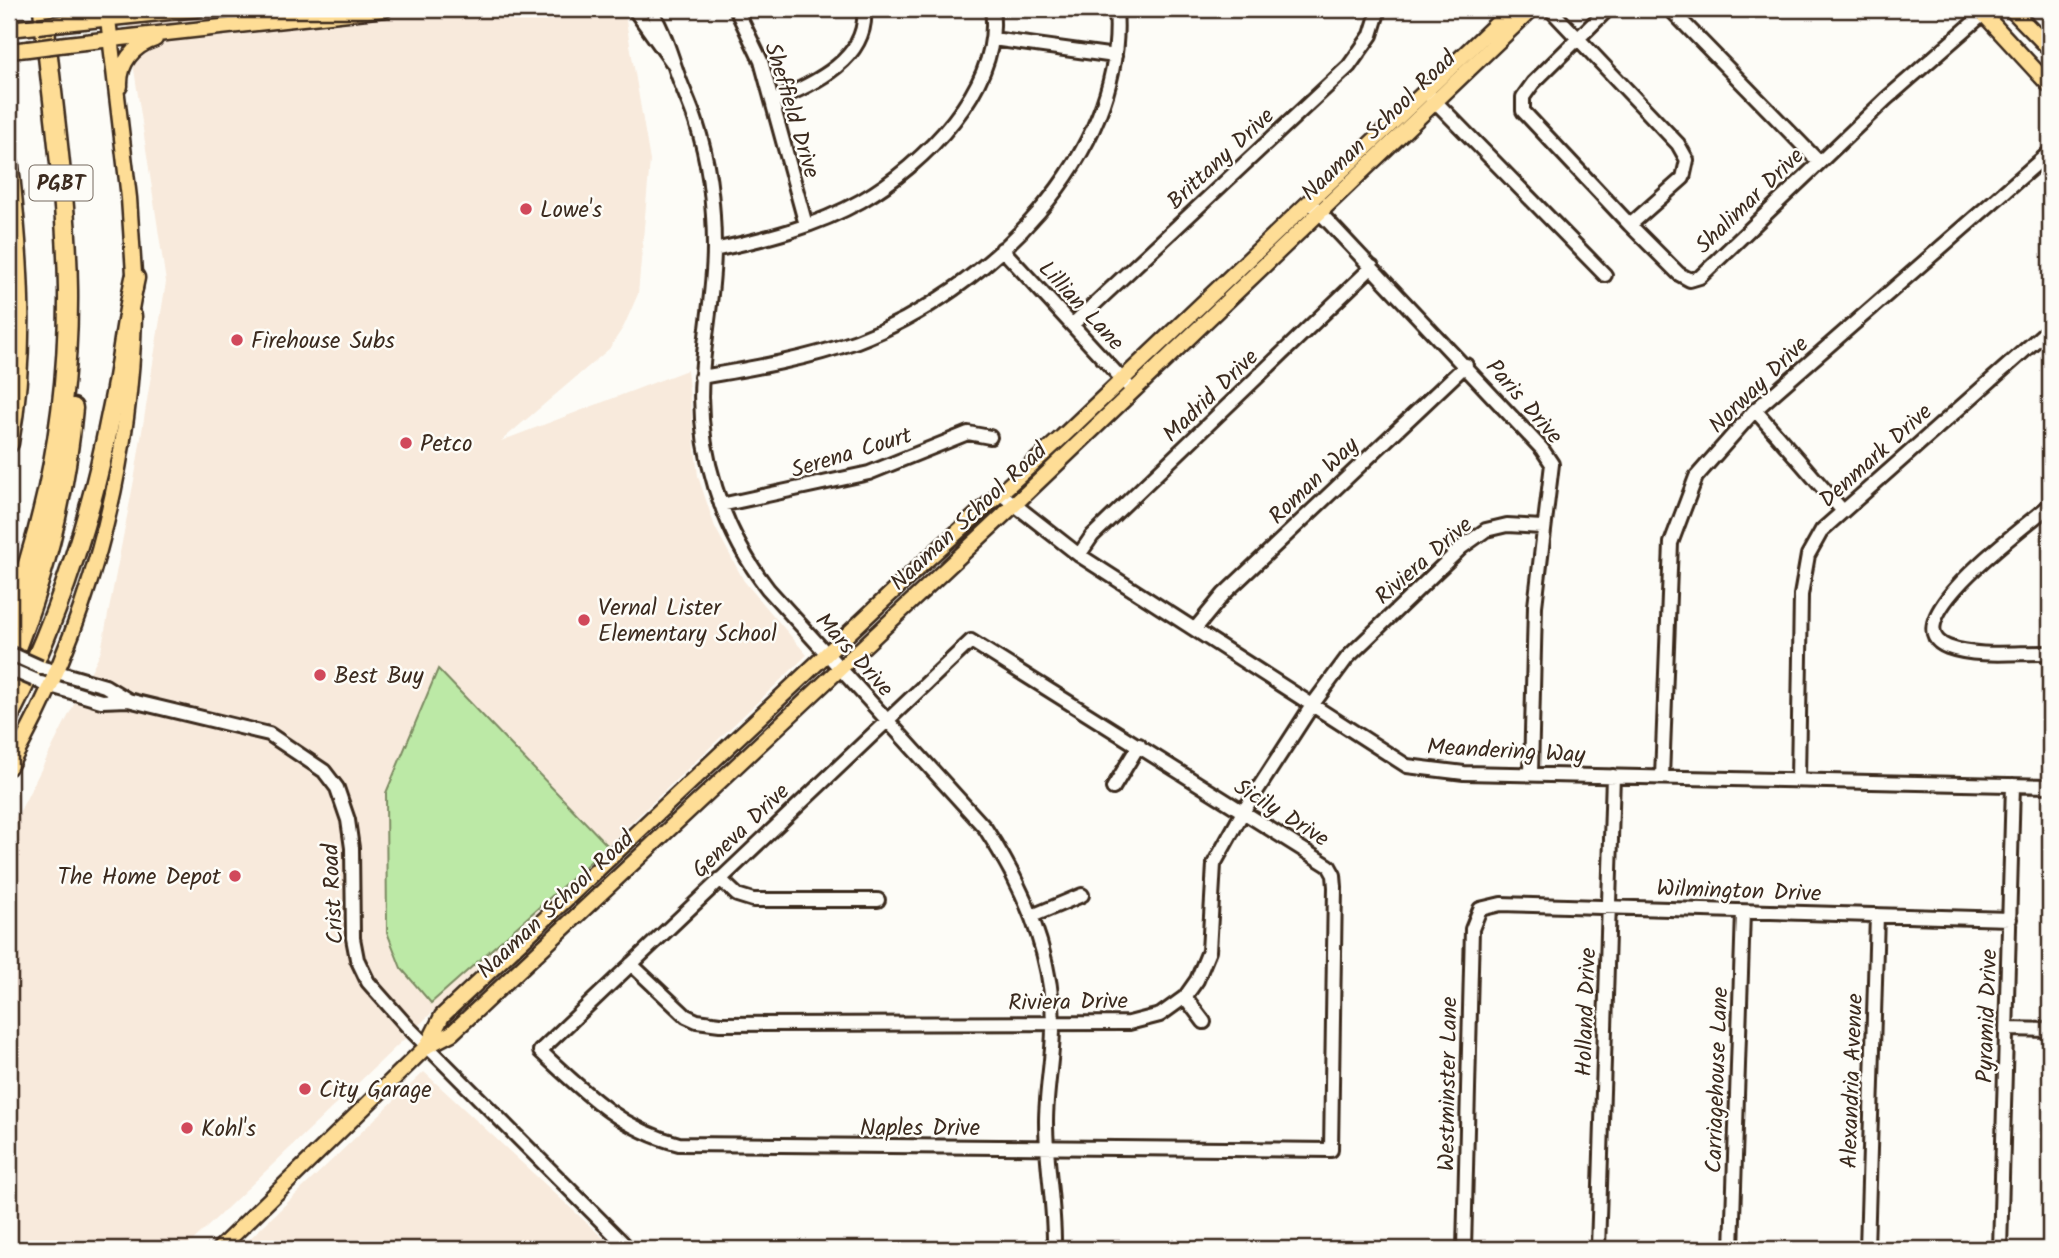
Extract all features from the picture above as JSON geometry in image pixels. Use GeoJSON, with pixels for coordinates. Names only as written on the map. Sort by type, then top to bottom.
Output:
{"type":"FeatureCollection","features":[{"type":"Feature","properties":{"kind":"highway","name":"PGBT"},"geometry":{"type":"LineString","coordinates":[[9,619],[35,541],[52,467],[64,384],[68,292],[65,225],[43,9]]}},
{"type":"Feature","properties":{"kind":"highway","name":"PGBT"},"geometry":{"type":"LineString","coordinates":[[9,165],[19,259],[20,322],[9,443]]}},
{"type":"Feature","properties":{"kind":"highway"},"geometry":{"type":"LineString","coordinates":[[9,716],[57,606],[92,500],[112,414],[135,278]]}},
{"type":"Feature","properties":{"kind":"highway"},"geometry":{"type":"LineString","coordinates":[[9,667],[50,551],[68,463],[76,330],[68,292]]}},
{"type":"Feature","properties":{"kind":"main road"},"geometry":{"type":"LineString","coordinates":[[9,29],[64,23],[107,14],[198,9]]}},
{"type":"Feature","properties":{"kind":"main road"},"geometry":{"type":"LineString","coordinates":[[9,51],[385,9]]}},
{"type":"Feature","properties":{"kind":"main road","name":"Naaman School Road"},"geometry":{"type":"LineString","coordinates":[[427,1046],[442,1016],[826,654],[1001,494],[1512,9]]}},
{"type":"Feature","properties":{"kind":"main road","name":"Naaman School Road"},"geometry":{"type":"LineString","coordinates":[[219,1249],[427,1046],[452,1033],[1013,506],[1532,9]]}},
{"type":"Feature","properties":{"kind":"main road"},"geometry":{"type":"LineString","coordinates":[[2011,9],[2050,49]]}},
{"type":"Feature","properties":{"kind":"main road"},"geometry":{"type":"LineString","coordinates":[[1984,10],[2050,86]]}},
{"type":"Feature","properties":{"kind":"main road"},"geometry":{"type":"LineString","coordinates":[[9,767],[51,687],[87,593],[113,504],[127,407],[135,278],[107,14]]}},
{"type":"Feature","properties":{"kind":"main road"},"geometry":{"type":"LineString","coordinates":[[121,154],[124,134],[120,81],[123,65],[142,44],[175,32]]}},
{"type":"Feature","properties":{"kind":"street","name":"Mars Drive"},"geometry":{"type":"LineString","coordinates":[[634,9],[674,65]]}},
{"type":"Feature","properties":{"kind":"street","name":"Mars Drive"},"geometry":{"type":"LineString","coordinates":[[651,9],[668,40],[674,65],[696,122],[707,166],[714,250],[701,377],[707,452],[721,505],[757,574],[839,669],[985,828],[1007,861],[1032,916],[1045,963],[1053,1024],[1046,1149],[1054,1210],[1054,1249]]}},
{"type":"Feature","properties":{"kind":"street","name":"Sheffield Drive"},"geometry":{"type":"LineString","coordinates":[[736,9],[761,61],[774,101],[806,225]]}},
{"type":"Feature","properties":{"kind":"street"},"geometry":{"type":"LineString","coordinates":[[774,101],[808,86],[840,63],[855,48],[865,25],[864,9]]}},
{"type":"Feature","properties":{"kind":"street"},"geometry":{"type":"LineString","coordinates":[[714,250],[770,238],[806,225],[860,201],[888,183],[934,142],[980,85],[993,39],[992,9]]}},
{"type":"Feature","properties":{"kind":"street"},"geometry":{"type":"LineString","coordinates":[[701,377],[772,365],[857,341],[917,313],[967,279],[1017,236],[1061,183],[1085,148],[1102,105],[1115,56],[1118,36],[1116,9]]}},
{"type":"Feature","properties":{"kind":"street","name":"Brittany Drive"},"geometry":{"type":"LineString","coordinates":[[1072,325],[1349,66],[1368,41],[1378,9]]}},
{"type":"Feature","properties":{"kind":"street"},"geometry":{"type":"LineString","coordinates":[[1550,9],[1678,144],[1687,160],[1683,178],[1630,225]]}},
{"type":"Feature","properties":{"kind":"street"},"geometry":{"type":"LineString","coordinates":[[1577,38],[1608,9]]}},
{"type":"Feature","properties":{"kind":"street"},"geometry":{"type":"LineString","coordinates":[[1670,9],[1819,162]]}},
{"type":"Feature","properties":{"kind":"street","name":"Shalimar Drive"},"geometry":{"type":"LineString","coordinates":[[1577,38],[1533,83],[1523,97],[1522,111],[1630,225],[1679,274],[1690,280],[1700,277],[1819,162],[1984,10]]}},
{"type":"Feature","properties":{"kind":"street"},"geometry":{"type":"LineString","coordinates":[[993,39],[1115,56]]}},
{"type":"Feature","properties":{"kind":"street"},"geometry":{"type":"LineString","coordinates":[[1424,90],[1605,275]]}},
{"type":"Feature","properties":{"kind":"street","name":"Norway Drive"},"geometry":{"type":"LineString","coordinates":[[1662,777],[1671,543],[1696,477],[1755,410],[2050,152]]}},
{"type":"Feature","properties":{"kind":"street","name":"Paris Drive"},"geometry":{"type":"LineString","coordinates":[[1309,201],[1466,365],[1542,449],[1552,464],[1542,527],[1535,606],[1531,774]]}},
{"type":"Feature","properties":{"kind":"street","name":"Lillian Lane"},"geometry":{"type":"LineString","coordinates":[[1002,249],[1132,390]]}},
{"type":"Feature","properties":{"kind":"street","name":"Madrid Drive"},"geometry":{"type":"LineString","coordinates":[[1079,555],[1092,536],[1372,267]]}},
{"type":"Feature","properties":{"kind":"street","name":"Denmark Drive"},"geometry":{"type":"LineString","coordinates":[[1798,779],[1801,595],[1808,555],[1822,530],[1842,510],[2050,328]]}},
{"type":"Feature","properties":{"kind":"street","name":"Roman Way"},"geometry":{"type":"LineString","coordinates":[[1195,629],[1224,594],[1466,365]]}},
{"type":"Feature","properties":{"kind":"street"},"geometry":{"type":"LineString","coordinates":[[1755,410],[1842,510]]}},
{"type":"Feature","properties":{"kind":"street","name":"Serena Court"},"geometry":{"type":"LineString","coordinates":[[721,505],[869,473],[968,433],[990,437]]}},
{"type":"Feature","properties":{"kind":"street","name":"Meandering Way"},"geometry":{"type":"LineString","coordinates":[[1001,494],[1079,555],[1407,766],[1464,773],[2050,786]]}},
{"type":"Feature","properties":{"kind":"street"},"geometry":{"type":"LineString","coordinates":[[2050,505],[1943,601],[1933,618],[1931,631],[1937,640],[1948,647],[1971,651],[2050,653]]}},
{"type":"Feature","properties":{"kind":"street","name":"Riviera Drive"},"geometry":{"type":"LineString","coordinates":[[631,964],[676,1008],[697,1021],[763,1025],[1053,1024],[1129,1023],[1160,1015],[1185,997],[1197,980],[1209,951],[1214,864],[1243,812],[1313,704],[1347,658],[1462,547],[1486,530],[1507,526],[1542,527]]}},
{"type":"Feature","properties":{"kind":"street","name":"Geneva Drive"},"geometry":{"type":"LineString","coordinates":[[540,1051],[971,641]]}},
{"type":"Feature","properties":{"kind":"street","name":"Sicily Drive"},"geometry":{"type":"LineString","coordinates":[[971,641],[1329,866],[1334,874],[1331,1150]]}},
{"type":"Feature","properties":{"kind":"street","name":"Crist Road"},"geometry":{"type":"LineString","coordinates":[[9,653],[40,667],[105,686],[128,700]]}},
{"type":"Feature","properties":{"kind":"street","name":"Crist Road"},"geometry":{"type":"LineString","coordinates":[[9,667],[51,687],[101,701],[128,700],[269,734],[324,771],[337,788],[348,820],[352,848],[353,938],[357,959],[368,982],[383,1002],[629,1249]]}},
{"type":"Feature","properties":{"kind":"street"},"geometry":{"type":"LineString","coordinates":[[1113,788],[1139,745]]}},
{"type":"Feature","properties":{"kind":"street","name":"Holland Drive"},"geometry":{"type":"LineString","coordinates":[[1598,1249],[1613,776]]}},
{"type":"Feature","properties":{"kind":"street","name":"Pyramid Drive"},"geometry":{"type":"LineString","coordinates":[[2000,1249],[2013,785]]}},
{"type":"Feature","properties":{"kind":"street"},"geometry":{"type":"LineString","coordinates":[[720,879],[737,895],[753,900],[878,900]]}},
{"type":"Feature","properties":{"kind":"street"},"geometry":{"type":"LineString","coordinates":[[1032,916],[1082,895]]}},
{"type":"Feature","properties":{"kind":"street","name":"Wilmington Drive"},"geometry":{"type":"LineString","coordinates":[[1474,919],[1480,909],[1501,904],[2010,919]]}},
{"type":"Feature","properties":{"kind":"street","name":"Carriagehouse Lane"},"geometry":{"type":"LineString","coordinates":[[1732,1249],[1742,912]]}},
{"type":"Feature","properties":{"kind":"street","name":"Alexandria Avenue"},"geometry":{"type":"LineString","coordinates":[[1867,1249],[1877,915]]}},
{"type":"Feature","properties":{"kind":"street","name":"Westminster Lane"},"geometry":{"type":"LineString","coordinates":[[1464,1249],[1474,919]]}},
{"type":"Feature","properties":{"kind":"street"},"geometry":{"type":"LineString","coordinates":[[1185,997],[1204,1022]]}},
{"type":"Feature","properties":{"kind":"street"},"geometry":{"type":"LineString","coordinates":[[2007,1029],[2050,1030]]}},
{"type":"Feature","properties":{"kind":"street","name":"Naples Drive"},"geometry":{"type":"LineString","coordinates":[[540,1051],[600,1107],[633,1128],[679,1144],[1331,1150]]}},
{"type":"Feature","properties":{"kind":"shaded area"},"geometry":{"type":"Polygon","coordinates":[[[125,9],[624,9],[650,161],[638,294],[624,326],[609,349],[501,441],[687,370],[698,476],[715,527],[744,581],[807,655],[184,1249],[9,1249],[9,827],[20,811],[101,651],[135,475],[166,282],[125,9]]]}},
{"type":"Feature","properties":{"kind":"shaded area"},"geometry":{"type":"Polygon","coordinates":[[[424,1072],[615,1249],[239,1249],[424,1072]]]}},
{"type":"Feature","properties":{"kind":"green space"},"geometry":{"type":"Polygon","coordinates":[[[438,669],[608,846],[431,1003],[401,968],[387,932],[386,793],[438,669]]]}},
{"type":"Feature","properties":{"kind":"place","name":"Lowe's"},"geometry":{"type":"Point","coordinates":[526,209]}},
{"type":"Feature","properties":{"kind":"place","name":"Firehouse Subs"},"geometry":{"type":"Point","coordinates":[237,340]}},
{"type":"Feature","properties":{"kind":"place","name":"Petco"},"geometry":{"type":"Point","coordinates":[406,443]}},
{"type":"Feature","properties":{"kind":"place","name":"Vernal Lister Elementary School"},"geometry":{"type":"Point","coordinates":[584,620]}},
{"type":"Feature","properties":{"kind":"place","name":"Best Buy"},"geometry":{"type":"Point","coordinates":[320,675]}},
{"type":"Feature","properties":{"kind":"place","name":"The Home Depot"},"geometry":{"type":"Point","coordinates":[235,876]}},
{"type":"Feature","properties":{"kind":"place","name":"City Garage"},"geometry":{"type":"Point","coordinates":[305,1089]}},
{"type":"Feature","properties":{"kind":"place","name":"Kohl's"},"geometry":{"type":"Point","coordinates":[187,1128]}}]}
